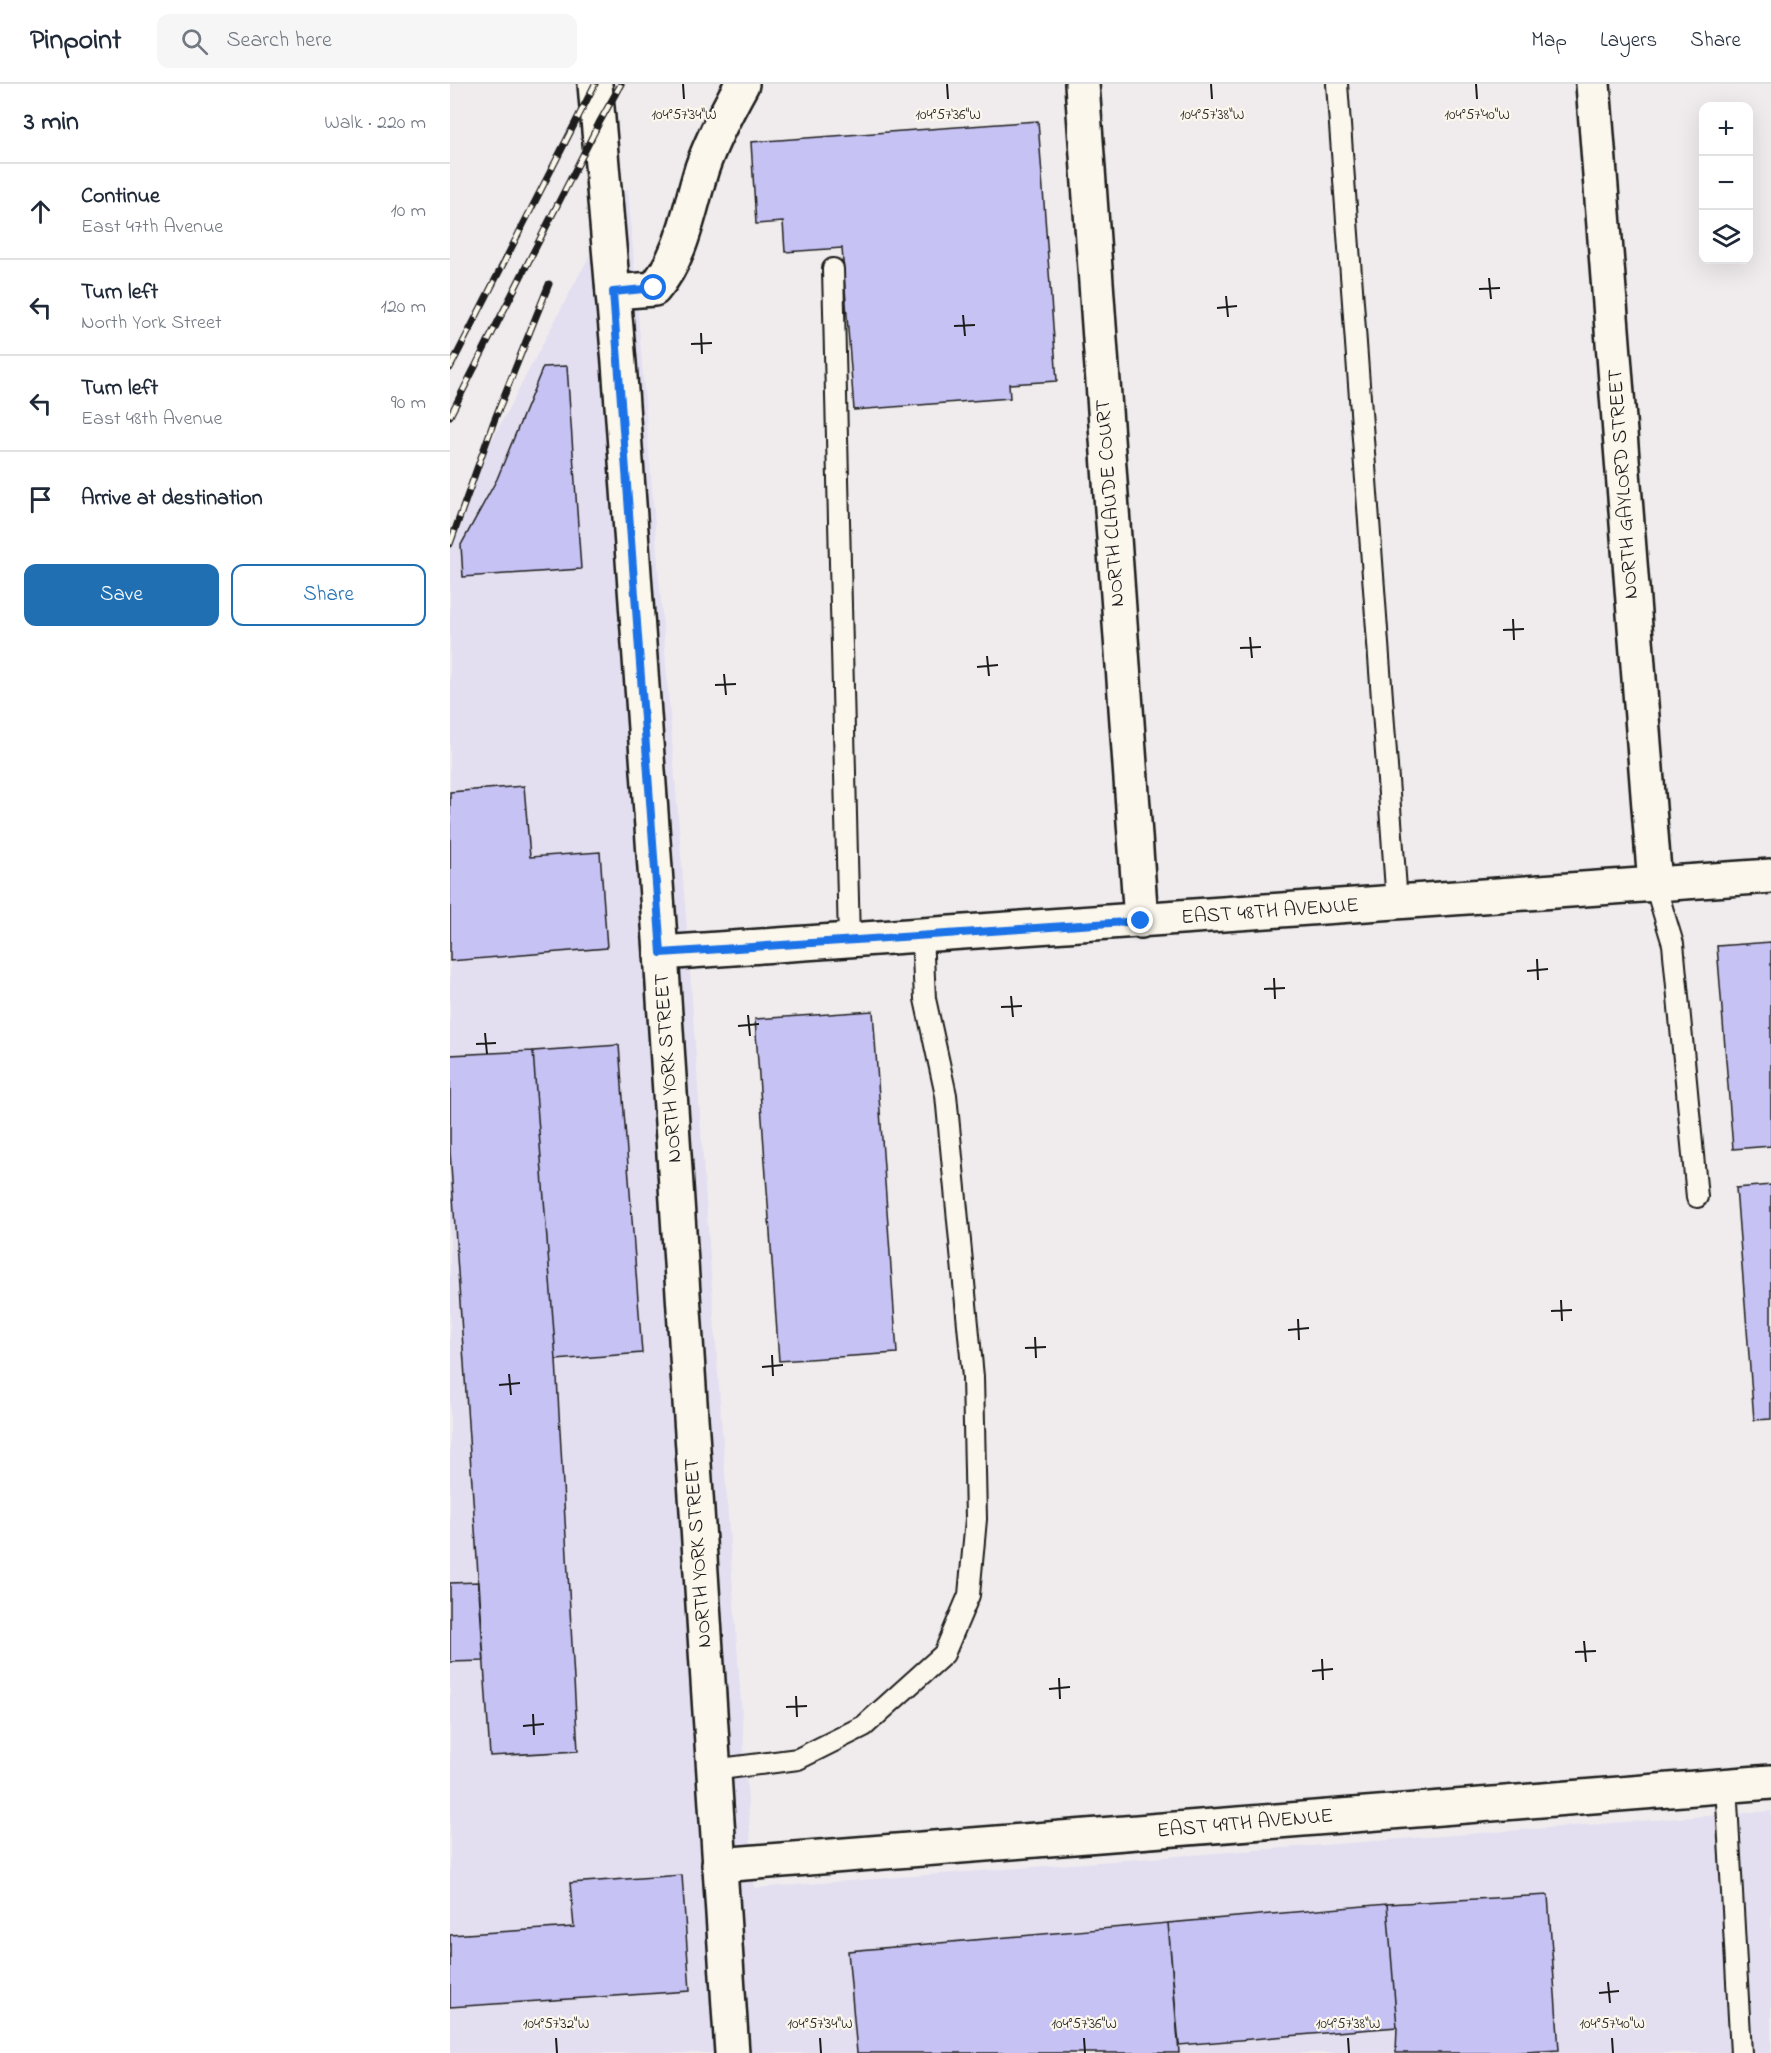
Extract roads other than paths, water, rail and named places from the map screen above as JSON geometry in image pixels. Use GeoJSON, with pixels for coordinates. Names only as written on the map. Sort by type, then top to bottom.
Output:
{"type":"FeatureCollection","features":[{"type":"Feature","properties":{"kind":"street","name":"NORTH YORK STREET"},"geometry":{"type":"LineString","coordinates":[[595,84],[613,292],[661,953],[732,2053]]}},
{"type":"Feature","properties":{"kind":"street"},"geometry":{"type":"LineString","coordinates":[[613,292],[654,288],[665,277],[679,244],[703,166],[741,84]]}},
{"type":"Feature","properties":{"kind":"street","name":"NORTH CLAUDE COURT"},"geometry":{"type":"LineString","coordinates":[[1082,84],[1141,921]]}},
{"type":"Feature","properties":{"kind":"street","name":"NORTH GAYLORD STREET"},"geometry":{"type":"LineString","coordinates":[[1593,84],[1655,885]]}},
{"type":"Feature","properties":{"kind":"street","name":"EAST 48TH AVENUE"},"geometry":{"type":"LineString","coordinates":[[661,953],[1771,876]]}},
{"type":"Feature","properties":{"kind":"street","name":"EAST 49TH AVENUE"},"geometry":{"type":"LineString","coordinates":[[719,1865],[1771,1782]]}},
{"type":"Feature","properties":{"kind":"lane"},"geometry":{"type":"LineString","coordinates":[[1336,84],[1397,903]]}},
{"type":"Feature","properties":{"kind":"lane"},"geometry":{"type":"LineString","coordinates":[[833,269],[849,940]]}},
{"type":"Feature","properties":{"kind":"lane"},"geometry":{"type":"LineString","coordinates":[[1655,885],[1673,944],[1697,1197]]}},
{"type":"Feature","properties":{"kind":"lane"},"geometry":{"type":"LineString","coordinates":[[713,1770],[798,1760],[864,1726],[944,1654],[969,1595],[976,1519],[973,1377],[946,1095],[925,999],[922,935]]}},
{"type":"Feature","properties":{"kind":"lane"},"geometry":{"type":"LineString","coordinates":[[1726,1785],[1741,2053]]}},
{"type":"Feature","properties":{"kind":"railway"},"geometry":{"type":"LineString","coordinates":[[450,368],[595,84]]}},
{"type":"Feature","properties":{"kind":"railway"},"geometry":{"type":"LineString","coordinates":[[450,416],[621,84]]}},
{"type":"Feature","properties":{"kind":"railway"},"geometry":{"type":"LineString","coordinates":[[450,544],[494,421],[549,284]]}}]}
